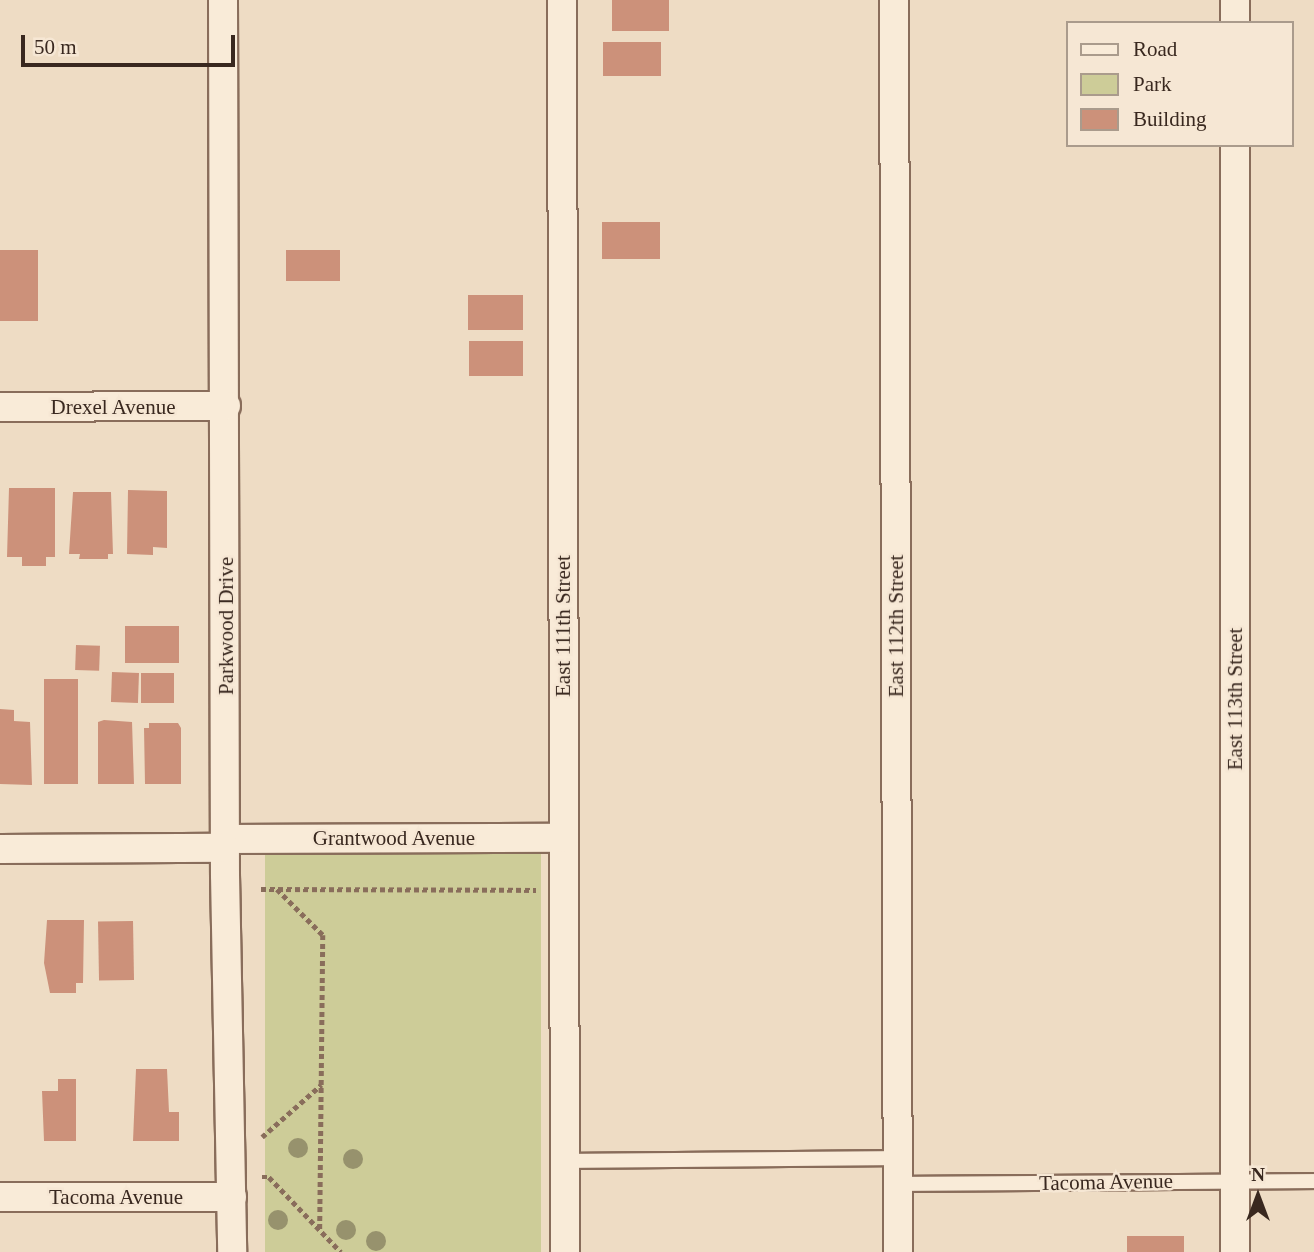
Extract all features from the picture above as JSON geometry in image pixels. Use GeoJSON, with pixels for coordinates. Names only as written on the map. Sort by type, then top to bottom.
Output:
{"type":"FeatureCollection","features":[{"type":"Feature","properties":{"kind":"street","name":"Parkwood Drive"},"geometry":{"type":"LineString","coordinates":[[223,0],[225,844],[232,1252]]}},
{"type":"Feature","properties":{"kind":"street","name":"East 111th Street"},"geometry":{"type":"LineString","coordinates":[[562,0],[565,1252]]}},
{"type":"Feature","properties":{"kind":"street","name":"East 112th Street"},"geometry":{"type":"LineString","coordinates":[[894,0],[898,1252]]}},
{"type":"Feature","properties":{"kind":"street"},"geometry":{"type":"LineString","coordinates":[[1235,0],[1235,21]]}},
{"type":"Feature","properties":{"kind":"street","name":"East 113th Street"},"geometry":{"type":"LineString","coordinates":[[1235,147],[1235,1252]]}},
{"type":"Feature","properties":{"kind":"street","name":"Drexel Avenue"},"geometry":{"type":"LineString","coordinates":[[0,407],[226,406]]}},
{"type":"Feature","properties":{"kind":"street","name":"Grantwood Avenue"},"geometry":{"type":"LineString","coordinates":[[0,849],[564,838]]}},
{"type":"Feature","properties":{"kind":"street","name":"Tacoma Avenue"},"geometry":{"type":"LineString","coordinates":[[0,1197],[232,1197]]}},
{"type":"Feature","properties":{"kind":"lane","name":"Tacoma Avenue"},"geometry":{"type":"LineString","coordinates":[[566,1161],[1235,1181],[1314,1181]]}},
{"type":"Feature","properties":{"kind":"path"},"geometry":{"type":"LineString","coordinates":[[261,889],[547,890]]}},
{"type":"Feature","properties":{"kind":"path"},"geometry":{"type":"LineString","coordinates":[[277,889],[323,935],[320,1230]]}},
{"type":"Feature","properties":{"kind":"path"},"geometry":{"type":"LineString","coordinates":[[262,1137],[322,1084]]}},
{"type":"Feature","properties":{"kind":"path"},"geometry":{"type":"LineString","coordinates":[[262,1177],[269,1177],[341,1252]]}},
{"type":"Feature","properties":{"kind":"green space"},"geometry":{"type":"Polygon","coordinates":[[[265,853],[541,853],[541,1252],[265,1252],[265,853]]]}},
{"type":"Feature","properties":{"kind":"building"},"geometry":{"type":"Polygon","coordinates":[[[612,0],[669,0],[669,31],[612,31],[612,0]]]}},
{"type":"Feature","properties":{"kind":"building"},"geometry":{"type":"Polygon","coordinates":[[[603,42],[661,42],[661,76],[603,76],[603,42]]]}},
{"type":"Feature","properties":{"kind":"building"},"geometry":{"type":"Polygon","coordinates":[[[602,222],[660,222],[660,259],[602,259],[602,222]]]}},
{"type":"Feature","properties":{"kind":"building"},"geometry":{"type":"Polygon","coordinates":[[[0,250],[38,250],[38,321],[0,321],[0,250]]]}},
{"type":"Feature","properties":{"kind":"building"},"geometry":{"type":"Polygon","coordinates":[[[286,250],[340,250],[340,281],[286,281],[286,250]]]}},
{"type":"Feature","properties":{"kind":"building"},"geometry":{"type":"Polygon","coordinates":[[[468,295],[523,295],[523,330],[468,330],[468,295]]]}},
{"type":"Feature","properties":{"kind":"building"},"geometry":{"type":"Polygon","coordinates":[[[469,341],[523,341],[523,376],[469,376],[469,341]]]}},
{"type":"Feature","properties":{"kind":"building"},"geometry":{"type":"Polygon","coordinates":[[[9,488],[55,488],[55,557],[46,557],[46,566],[22,566],[22,557],[7,557],[9,488]]]}},
{"type":"Feature","properties":{"kind":"building"},"geometry":{"type":"Polygon","coordinates":[[[128,490],[167,491],[167,548],[153,547],[153,555],[127,554],[128,490]]]}},
{"type":"Feature","properties":{"kind":"building"},"geometry":{"type":"Polygon","coordinates":[[[73,492],[111,492],[113,554],[108,554],[108,559],[79,559],[80,554],[69,554],[73,492]]]}},
{"type":"Feature","properties":{"kind":"building"},"geometry":{"type":"Polygon","coordinates":[[[125,626],[179,626],[179,663],[125,663],[125,626]]]}},
{"type":"Feature","properties":{"kind":"building"},"geometry":{"type":"Polygon","coordinates":[[[76,645],[100,646],[99,671],[75,670],[76,645]]]}},
{"type":"Feature","properties":{"kind":"building"},"geometry":{"type":"Polygon","coordinates":[[[112,672],[139,673],[138,703],[111,702],[112,672]]]}},
{"type":"Feature","properties":{"kind":"building"},"geometry":{"type":"Polygon","coordinates":[[[141,673],[174,673],[174,703],[141,703],[141,673]]]}},
{"type":"Feature","properties":{"kind":"building"},"geometry":{"type":"Polygon","coordinates":[[[44,679],[78,679],[78,784],[44,784],[44,679]]]}},
{"type":"Feature","properties":{"kind":"building"},"geometry":{"type":"Polygon","coordinates":[[[0,709],[14,710],[14,721],[30,722],[32,785],[0,784],[0,709]]]}},
{"type":"Feature","properties":{"kind":"building"},"geometry":{"type":"Polygon","coordinates":[[[98,722],[132,722],[134,784],[98,784],[98,722]]]}},
{"type":"Feature","properties":{"kind":"building"},"geometry":{"type":"Polygon","coordinates":[[[149,723],[178,723],[181,728],[181,784],[145,784],[144,728],[149,728],[149,723]]]}},
{"type":"Feature","properties":{"kind":"building"},"geometry":{"type":"Polygon","coordinates":[[[47,920],[84,920],[83,983],[76,983],[76,993],[50,993],[44,963],[47,920]]]}},
{"type":"Feature","properties":{"kind":"building"},"geometry":{"type":"Polygon","coordinates":[[[133,921],[134,980],[99,981],[98,922],[133,921]]]}},
{"type":"Feature","properties":{"kind":"building"},"geometry":{"type":"Polygon","coordinates":[[[136,1069],[167,1069],[169,1112],[179,1112],[179,1141],[133,1141],[136,1069]]]}},
{"type":"Feature","properties":{"kind":"building"},"geometry":{"type":"Polygon","coordinates":[[[58,1079],[76,1079],[76,1141],[44,1141],[42,1091],[58,1091],[58,1079]]]}},
{"type":"Feature","properties":{"kind":"building"},"geometry":{"type":"Polygon","coordinates":[[[1127,1236],[1184,1236],[1184,1252],[1127,1252],[1127,1236]]]}}]}
